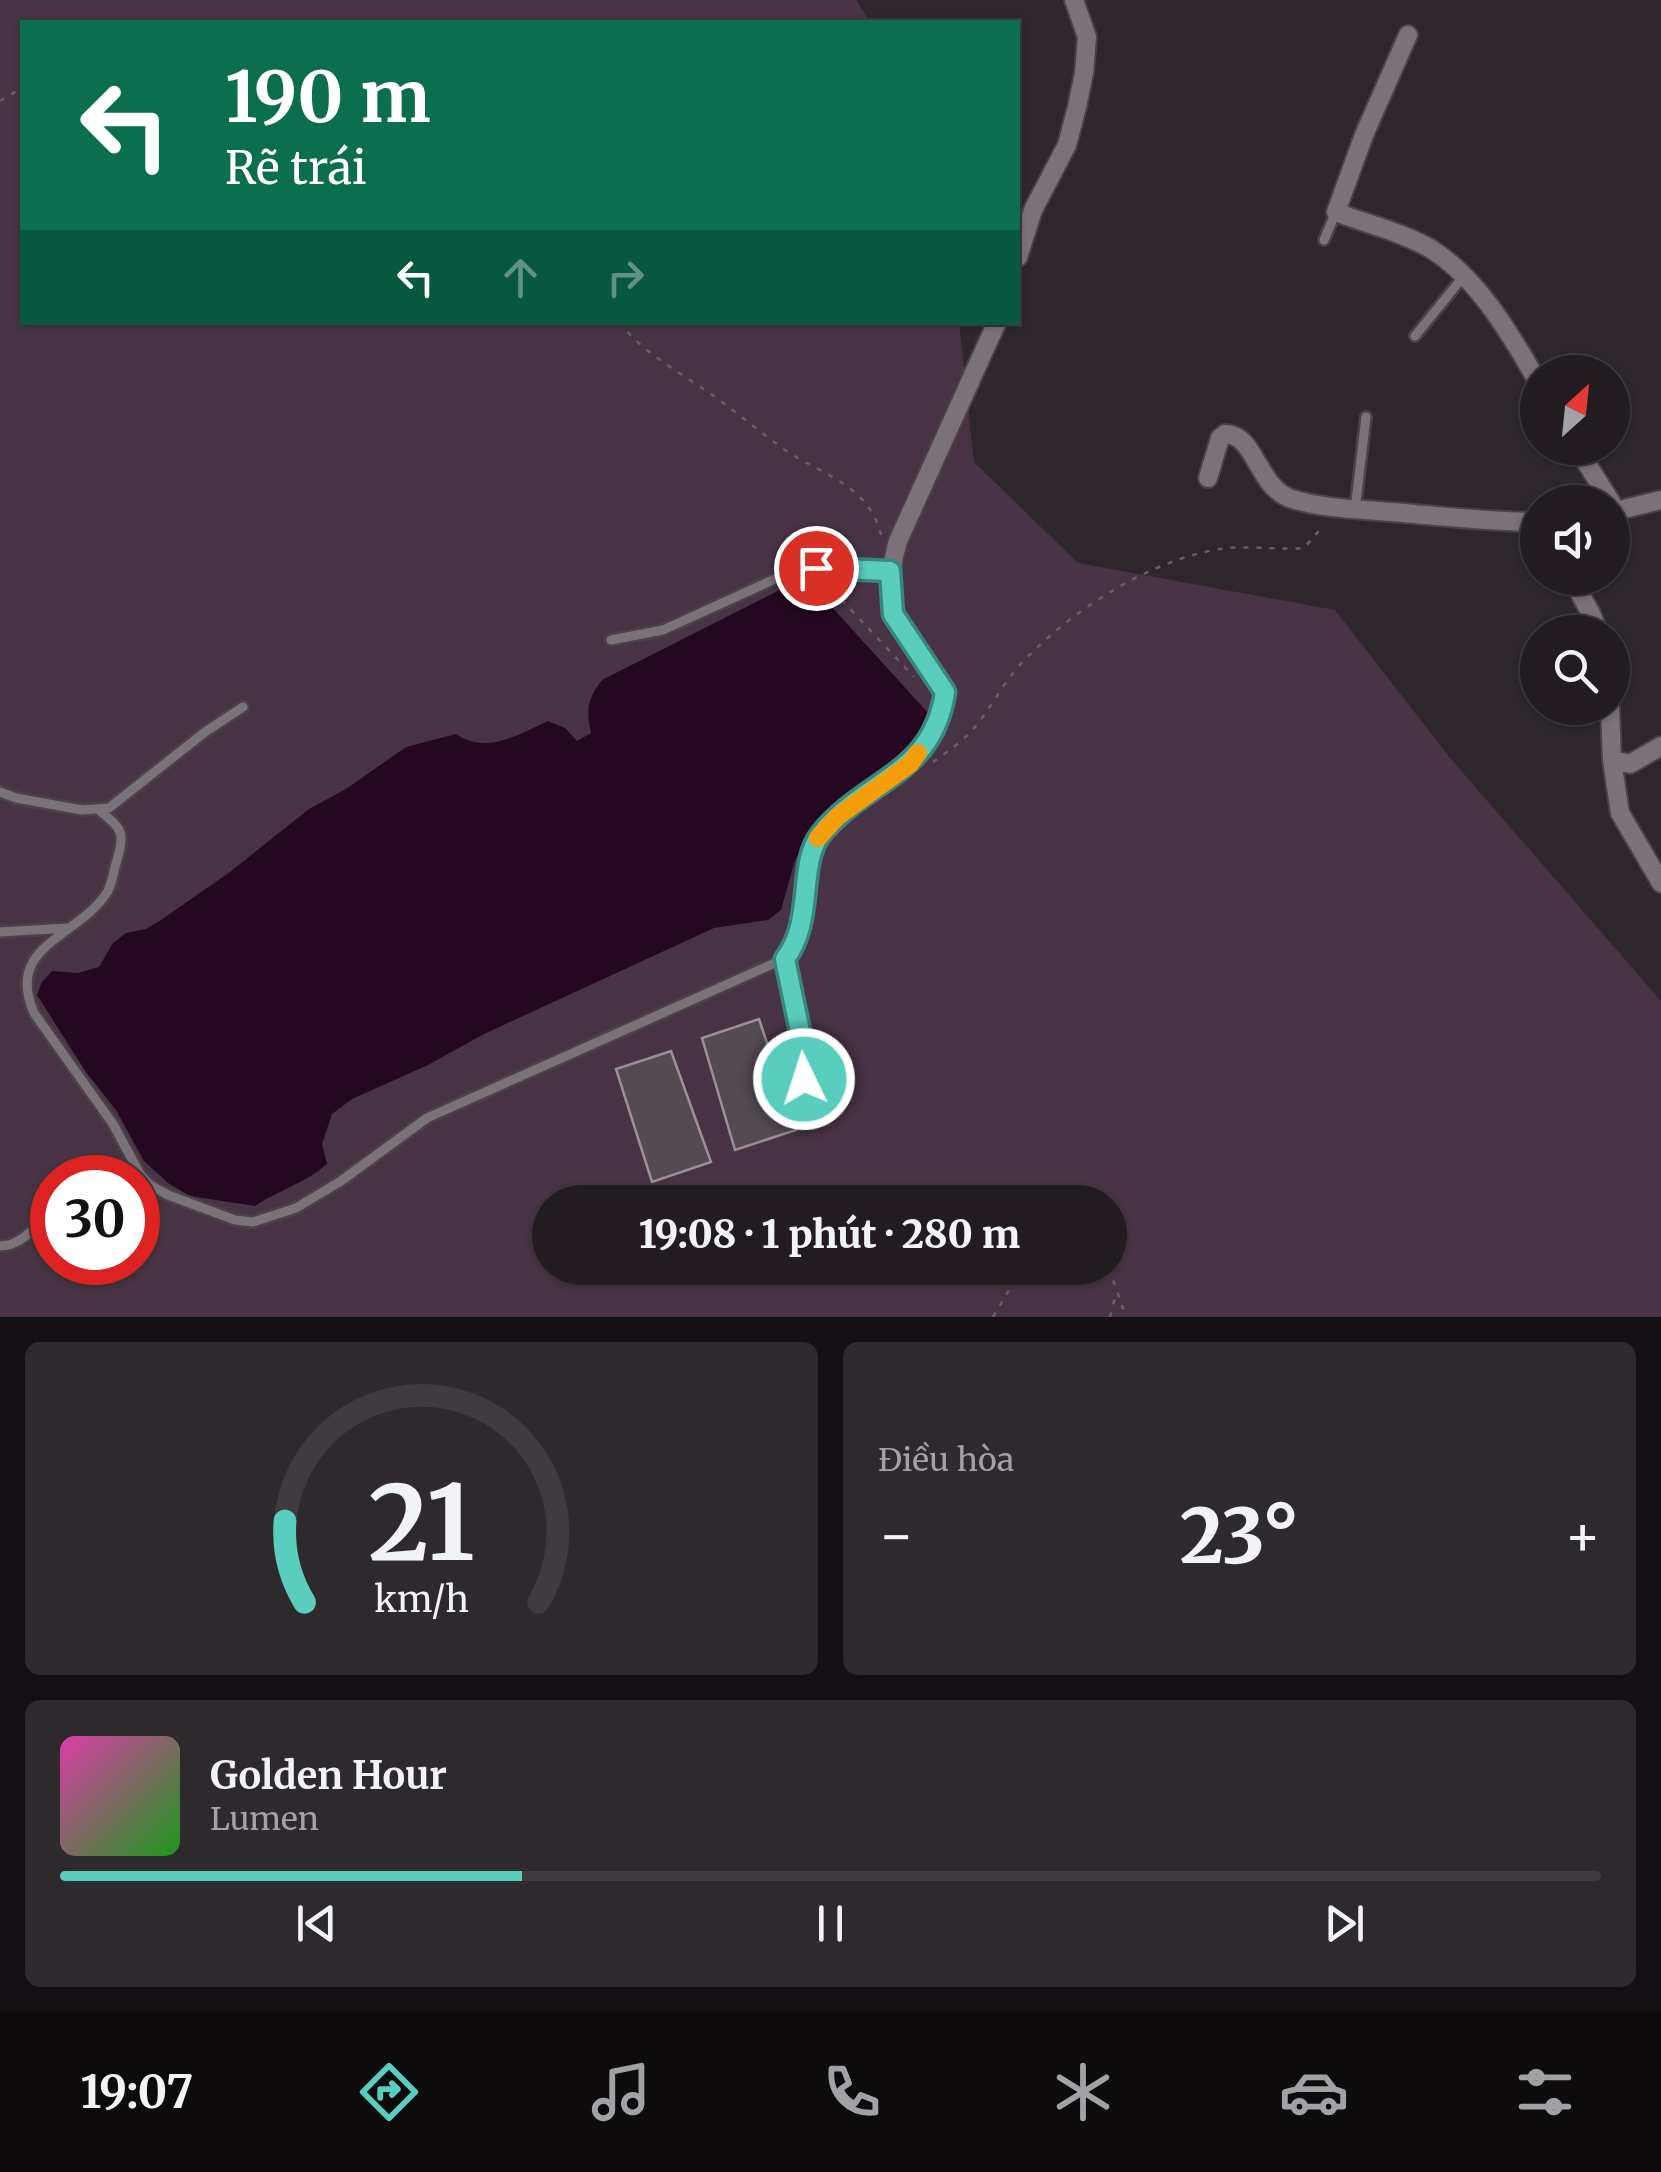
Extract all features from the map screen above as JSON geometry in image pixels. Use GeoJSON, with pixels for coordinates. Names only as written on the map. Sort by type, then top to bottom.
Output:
{"type":"FeatureCollection","features":[{"type":"Feature","properties":{"kind":"street"},"geometry":{"type":"LineString","coordinates":[[1020,251],[1033,210],[1067,144],[1077,107],[1087,37],[1074,0]]}},
{"type":"Feature","properties":{"kind":"street"},"geometry":{"type":"LineString","coordinates":[[1408,35],[1364,134],[1336,212],[1431,249],[1463,276],[1510,333],[1523,355]]}},
{"type":"Feature","properties":{"kind":"street"},"geometry":{"type":"LineString","coordinates":[[804,1079],[802,1041],[785,959],[796,944],[803,923],[818,838],[837,817],[910,764],[941,718],[945,692],[893,614],[890,571],[898,541],[996,325]]}},
{"type":"Feature","properties":{"kind":"street"},"geometry":{"type":"LineString","coordinates":[[1208,478],[1220,438],[1236,434],[1246,442],[1270,486],[1287,498],[1332,508],[1520,521]]}},
{"type":"Feature","properties":{"kind":"street"},"geometry":{"type":"LineString","coordinates":[[1630,505],[1661,500]]}},
{"type":"Feature","properties":{"kind":"street"},"geometry":{"type":"LineString","coordinates":[[1611,725],[1620,813],[1661,883]]}},
{"type":"Feature","properties":{"kind":"street"},"geometry":{"type":"LineString","coordinates":[[1612,760],[1630,764],[1661,746]]}},
{"type":"Feature","properties":{"kind":"lane"},"geometry":{"type":"LineString","coordinates":[[1324,240],[1336,212]]}},
{"type":"Feature","properties":{"kind":"lane"},"geometry":{"type":"LineString","coordinates":[[1415,336],[1463,276]]}},
{"type":"Feature","properties":{"kind":"lane"},"geometry":{"type":"LineString","coordinates":[[1356,510],[1366,418]]}},
{"type":"Feature","properties":{"kind":"lane"},"geometry":{"type":"LineString","coordinates":[[611,640],[664,630],[788,573],[849,568],[890,571]]}},
{"type":"Feature","properties":{"kind":"lane"},"geometry":{"type":"LineString","coordinates":[[0,792],[82,810],[109,808],[243,707]]}},
{"type":"Feature","properties":{"kind":"lane"},"geometry":{"type":"LineString","coordinates":[[98,809],[120,829],[123,842],[108,890],[71,928],[39,953],[27,971],[25,992],[34,1013],[113,1124],[127,1155]]}},
{"type":"Feature","properties":{"kind":"lane"},"geometry":{"type":"LineString","coordinates":[[0,932],[71,928]]}},
{"type":"Feature","properties":{"kind":"lane"},"geometry":{"type":"LineString","coordinates":[[160,1190],[236,1220],[269,1219],[341,1181],[427,1118],[785,959]]}},
{"type":"Feature","properties":{"kind":"lane"},"geometry":{"type":"LineString","coordinates":[[0,1246],[10,1246],[30,1232]]}},
{"type":"Feature","properties":{"kind":"path"},"geometry":{"type":"LineString","coordinates":[[621,325],[640,348],[707,391],[789,452],[836,476],[861,497],[879,526],[882,541]]}},
{"type":"Feature","properties":{"kind":"path"},"geometry":{"type":"LineString","coordinates":[[928,766],[978,723],[1001,686],[1029,654],[1093,604],[1158,567],[1189,556],[1230,548],[1304,548],[1318,535],[1332,508]]}},
{"type":"Feature","properties":{"kind":"path"},"geometry":{"type":"LineString","coordinates":[[806,570],[834,590],[914,678]]}},
{"type":"Feature","properties":{"kind":"path"},"geometry":{"type":"LineString","coordinates":[[812,603],[834,590]]}},
{"type":"Feature","properties":{"kind":"path"},"geometry":{"type":"LineString","coordinates":[[993,1317],[1012,1285]]}},
{"type":"Feature","properties":{"kind":"path"},"geometry":{"type":"LineString","coordinates":[[1114,1285],[1126,1317]]}},
{"type":"Feature","properties":{"kind":"path"},"geometry":{"type":"LineString","coordinates":[[1110,1317],[1116,1292]]}},
{"type":"Feature","properties":{"kind":"shaded area"},"geometry":{"type":"Polygon","coordinates":[[[0,0],[856,0],[869,20],[20,20],[20,325],[959,325],[974,462],[1078,563],[1335,610],[1451,759],[1661,1001],[1661,1317],[0,1317],[0,0]]]}},
{"type":"Feature","properties":{"kind":"shaded area"},"geometry":{"type":"Polygon","coordinates":[[[797,586],[820,594],[929,714],[913,744],[807,841],[795,860],[781,910],[768,920],[714,928],[352,1099],[332,1114],[322,1144],[327,1164],[255,1206],[190,1196],[160,1176],[160,1155],[141,1155],[116,1110],[86,1072],[37,995],[52,971],[78,973],[99,967],[113,943],[126,933],[146,929],[161,920],[309,809],[346,789],[406,747],[456,734],[479,743],[502,741],[548,721],[565,728],[577,741],[591,733],[589,705],[602,680],[780,590],[797,586]]]}},
{"type":"Feature","properties":{"kind":"building"},"geometry":{"type":"Polygon","coordinates":[[[759,1019],[796,1130],[735,1150],[702,1038],[759,1019]]]}},
{"type":"Feature","properties":{"kind":"building"},"geometry":{"type":"Polygon","coordinates":[[[671,1051],[711,1162],[652,1182],[616,1069],[671,1051]]]}},
{"type":"Feature","properties":{"kind":"slow traffic"},"geometry":{"type":"LineString","coordinates":[[818,838],[837,817],[910,764],[918,753]]}},
{"type":"Feature","properties":{"kind":"route"},"geometry":{"type":"LineString","coordinates":[[804,1079],[802,1041],[785,959],[796,944],[803,923],[818,838],[837,817],[910,764],[941,718],[945,692],[893,614],[890,571],[816,568]]}}]}
